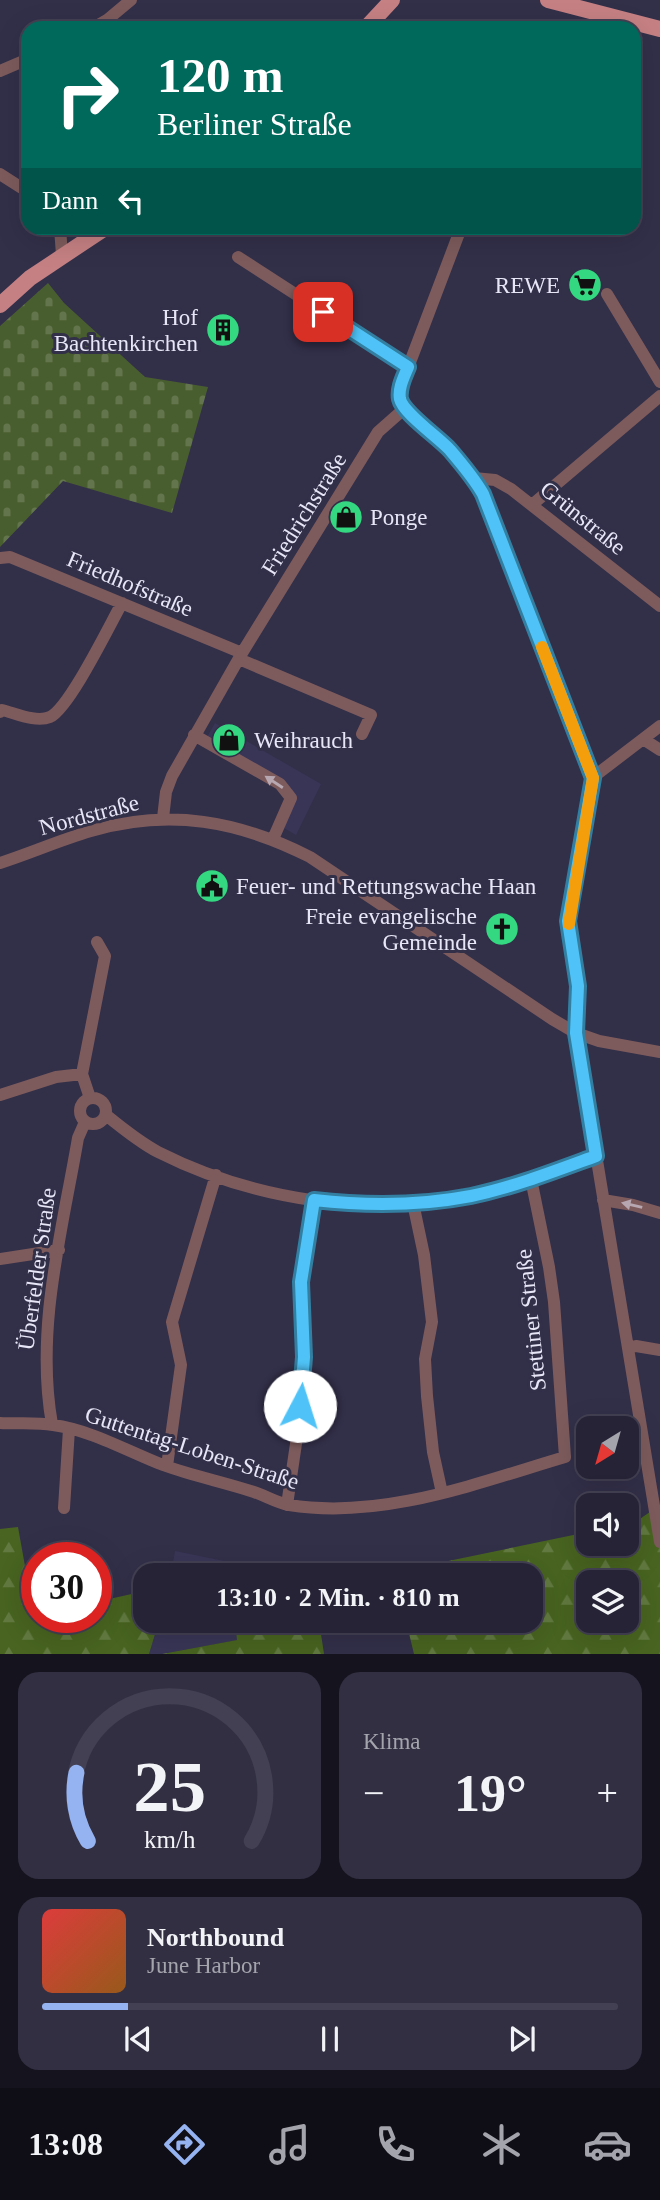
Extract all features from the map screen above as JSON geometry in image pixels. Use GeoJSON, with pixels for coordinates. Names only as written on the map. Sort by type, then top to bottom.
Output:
{"type":"FeatureCollection","features":[{"type":"Feature","properties":{"kind":"main road"},"geometry":{"type":"LineString","coordinates":[[548,0],[629,21]]}},
{"type":"Feature","properties":{"kind":"main road"},"geometry":{"type":"LineString","coordinates":[[371,21],[382,4]]}},
{"type":"Feature","properties":{"kind":"main road"},"geometry":{"type":"LineString","coordinates":[[641,24],[660,29]]}},
{"type":"Feature","properties":{"kind":"main road"},"geometry":{"type":"LineString","coordinates":[[0,304],[86,235]]}},
{"type":"Feature","properties":{"kind":"street"},"geometry":{"type":"LineString","coordinates":[[104,21],[131,0]]}},
{"type":"Feature","properties":{"kind":"street"},"geometry":{"type":"LineString","coordinates":[[0,71],[21,62]]}},
{"type":"Feature","properties":{"kind":"street"},"geometry":{"type":"LineString","coordinates":[[5,177],[21,187]]}},
{"type":"Feature","properties":{"kind":"street"},"geometry":{"type":"LineString","coordinates":[[61,235],[62,255]]}},
{"type":"Feature","properties":{"kind":"street"},"geometry":{"type":"LineString","coordinates":[[458,235],[401,386],[400,397],[404,409],[449,449],[474,478],[483,494],[593,778],[568,921],[578,986],[576,1033],[660,1542]]}},
{"type":"Feature","properties":{"kind":"street"},"geometry":{"type":"LineString","coordinates":[[238,257],[408,367]]}},
{"type":"Feature","properties":{"kind":"street"},"geometry":{"type":"LineString","coordinates":[[607,294],[660,382]]}},
{"type":"Feature","properties":{"kind":"street"},"geometry":{"type":"LineString","coordinates":[[533,504],[660,397]]}},
{"type":"Feature","properties":{"kind":"street","name":"Friedrichstraße"},"geometry":{"type":"LineString","coordinates":[[163,818],[166,792],[194,736],[241,656],[379,432],[404,409]]}},
{"type":"Feature","properties":{"kind":"street","name":"Grünstraße"},"geometry":{"type":"LineString","coordinates":[[474,478],[495,480],[533,504],[660,606]]}},
{"type":"Feature","properties":{"kind":"street","name":"Friedhofstraße"},"geometry":{"type":"LineString","coordinates":[[0,558],[10,557],[122,603],[371,715],[362,734]]}},
{"type":"Feature","properties":{"kind":"street"},"geometry":{"type":"LineString","coordinates":[[0,712],[43,718],[50,717],[58,710],[90,662],[122,603]]}},
{"type":"Feature","properties":{"kind":"street"},"geometry":{"type":"LineString","coordinates":[[593,778],[660,726]]}},
{"type":"Feature","properties":{"kind":"street"},"geometry":{"type":"LineString","coordinates":[[194,736],[280,784],[286,790],[291,798],[273,839]]}},
{"type":"Feature","properties":{"kind":"street"},"geometry":{"type":"LineString","coordinates":[[643,739],[660,750]]}},
{"type":"Feature","properties":{"kind":"street","name":"Nordstraße"},"geometry":{"type":"LineString","coordinates":[[0,863],[88,832],[142,820],[163,818],[219,823],[273,839],[310,857],[576,1033],[605,1043],[660,1052]]}},
{"type":"Feature","properties":{"kind":"street"},"geometry":{"type":"LineString","coordinates":[[90,1098],[82,1074],[105,956],[97,942]]}},
{"type":"Feature","properties":{"kind":"street"},"geometry":{"type":"LineString","coordinates":[[0,1095],[55,1077],[82,1074]]}},
{"type":"Feature","properties":{"kind":"street"},"geometry":{"type":"LineString","coordinates":[[90,1098],[97,1098],[103,1102],[106,1115],[99,1123],[92,1124],[85,1122],[79,1110],[90,1098]]}},
{"type":"Feature","properties":{"kind":"street"},"geometry":{"type":"LineString","coordinates":[[106,1115],[156,1151],[216,1175],[254,1187],[314,1200],[352,1204],[413,1203],[472,1195],[531,1179],[596,1156]]}},
{"type":"Feature","properties":{"kind":"street","name":"Überfelder Straße"},"geometry":{"type":"LineString","coordinates":[[52,1424],[45,1359],[48,1312],[78,1138],[85,1122]]}},
{"type":"Feature","properties":{"kind":"street"},"geometry":{"type":"LineString","coordinates":[[167,1466],[181,1365],[172,1322],[216,1175]]}},
{"type":"Feature","properties":{"kind":"street","name":"Stettiner Straße"},"geometry":{"type":"LineString","coordinates":[[531,1179],[554,1302],[565,1457]]}},
{"type":"Feature","properties":{"kind":"street"},"geometry":{"type":"LineString","coordinates":[[287,1505],[298,1430],[304,1357],[301,1282],[314,1200]]}},
{"type":"Feature","properties":{"kind":"street"},"geometry":{"type":"LineString","coordinates":[[603,1200],[660,1213]]}},
{"type":"Feature","properties":{"kind":"street"},"geometry":{"type":"LineString","coordinates":[[413,1203],[424,1255],[432,1322],[425,1359],[427,1396],[433,1452],[442,1493]]}},
{"type":"Feature","properties":{"kind":"street"},"geometry":{"type":"LineString","coordinates":[[0,1259],[59,1250]]}},
{"type":"Feature","properties":{"kind":"street"},"geometry":{"type":"LineString","coordinates":[[628,1348],[636,1346],[660,1350]]}},
{"type":"Feature","properties":{"kind":"street","name":"Guttentag-Loben-Straße"},"geometry":{"type":"LineString","coordinates":[[0,1423],[52,1424],[88,1434],[167,1466],[255,1492],[287,1505],[326,1508],[380,1505],[442,1493],[565,1457]]}},
{"type":"Feature","properties":{"kind":"street"},"geometry":{"type":"LineString","coordinates":[[64,1508],[69,1429]]}},
{"type":"Feature","properties":{"kind":"shaded area"},"geometry":{"type":"Polygon","coordinates":[[[215,723],[321,784],[296,835],[282,827],[292,789],[207,737],[215,723]]]}},
{"type":"Feature","properties":{"kind":"shaded area"},"geometry":{"type":"Polygon","coordinates":[[[175,1551],[234,1563],[173,1563],[175,1551]]]}},
{"type":"Feature","properties":{"kind":"shaded area"},"geometry":{"type":"Polygon","coordinates":[[[155,1633],[237,1633],[238,1640],[149,1654],[155,1633]]]}},
{"type":"Feature","properties":{"kind":"green space"},"geometry":{"type":"Polygon","coordinates":[[[48,283],[64,303],[145,377],[208,387],[172,513],[63,481],[0,547],[0,326],[48,283]]]}},
{"type":"Feature","properties":{"kind":"green space"},"geometry":{"type":"Polygon","coordinates":[[[660,1505],[660,1654],[414,1654],[409,1633],[543,1633],[543,1563],[438,1563],[576,1534],[576,1556],[639,1556],[639,1520],[660,1505]]]}},
{"type":"Feature","properties":{"kind":"green space"},"geometry":{"type":"Polygon","coordinates":[[[18,1527],[21,1544],[21,1633],[112,1633],[112,1598],[133,1594],[133,1633],[155,1633],[149,1654],[0,1654],[0,1529],[18,1527]]]}},
{"type":"Feature","properties":{"kind":"green space"},"geometry":{"type":"Polygon","coordinates":[[[236,1633],[321,1633],[324,1654],[162,1654],[237,1640],[236,1633]]]}},
{"type":"Feature","properties":{"kind":"slow traffic"},"geometry":{"type":"LineString","coordinates":[[542,647],[593,778],[569,924]]}},
{"type":"Feature","properties":{"kind":"place","name":"REWE"},"geometry":{"type":"Point","coordinates":[585,285]}},
{"type":"Feature","properties":{"kind":"place","name":"Hof Bachtenkirchen"},"geometry":{"type":"Point","coordinates":[223,330]}},
{"type":"Feature","properties":{"kind":"place","name":"Ponge"},"geometry":{"type":"Point","coordinates":[346,517]}},
{"type":"Feature","properties":{"kind":"place","name":"Weihrauch"},"geometry":{"type":"Point","coordinates":[229,740]}},
{"type":"Feature","properties":{"kind":"place","name":"Feuer- und Rettungswache Haan"},"geometry":{"type":"Point","coordinates":[212,886]}},
{"type":"Feature","properties":{"kind":"place","name":"Freie evangelische Gemeinde"},"geometry":{"type":"Point","coordinates":[502,929]}},
{"type":"Feature","properties":{"kind":"route"},"geometry":{"type":"LineString","coordinates":[[300,1406],[304,1357],[301,1282],[314,1200],[382,1205],[448,1199],[513,1185],[596,1156],[576,1033],[578,986],[568,921],[593,778],[483,494],[474,478],[449,449],[404,409],[400,397],[401,386],[408,367],[323,312]]}}]}
